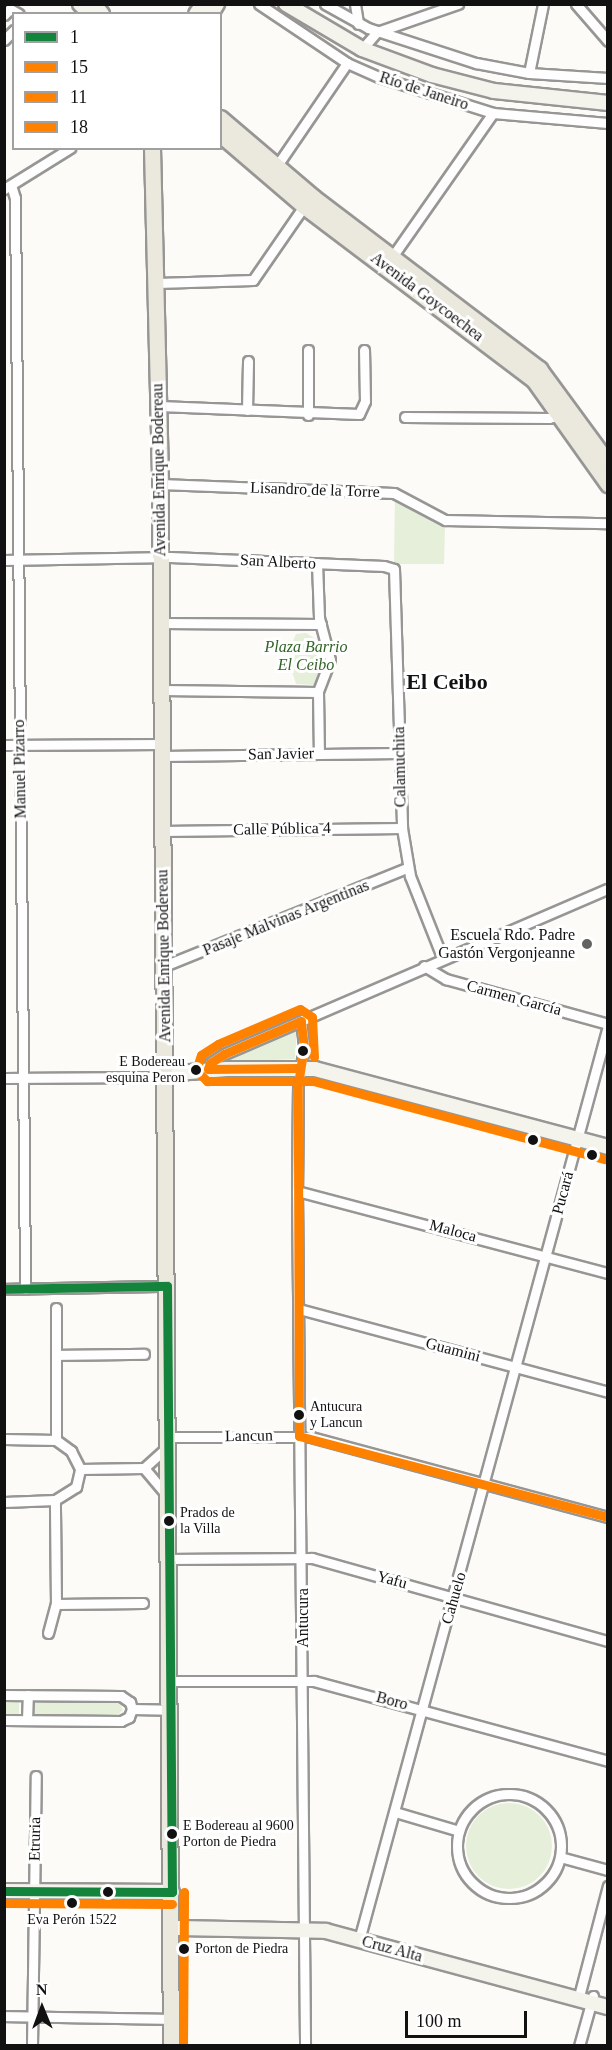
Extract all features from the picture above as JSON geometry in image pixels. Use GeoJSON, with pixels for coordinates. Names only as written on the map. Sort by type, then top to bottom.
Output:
{"type":"FeatureCollection","features":[{"type":"Feature","properties":{"kind":"main road"},"geometry":{"type":"LineString","coordinates":[[288,5],[362,49],[432,75],[536,98],[608,103]]}},
{"type":"Feature","properties":{"kind":"main road"},"geometry":{"type":"LineString","coordinates":[[536,98],[608,98]]}},
{"type":"Feature","properties":{"kind":"main road","name":"Avenida Goycoechea"},"geometry":{"type":"LineString","coordinates":[[222,120],[276,167],[538,369],[608,463]]}},
{"type":"Feature","properties":{"kind":"main road","name":"Avenida Goycoechea"},"geometry":{"type":"LineString","coordinates":[[222,136],[304,206],[521,368],[562,415],[608,484]]}},
{"type":"Feature","properties":{"kind":"main road","name":"Avenida Enrique Bodereau"},"geometry":{"type":"LineString","coordinates":[[152,150],[156,190],[159,406],[171,1559],[171,2046]]}},
{"type":"Feature","properties":{"kind":"main road","name":"Avenida Enrique Bodereau"},"geometry":{"type":"LineString","coordinates":[[156,190],[160,150]]}},
{"type":"Feature","properties":{"kind":"main road"},"geometry":{"type":"LineString","coordinates":[[165,1074],[208,1070],[300,1068],[608,1147]]}},
{"type":"Feature","properties":{"kind":"main road"},"geometry":{"type":"LineString","coordinates":[[4,1891],[172,1892]]}},
{"type":"Feature","properties":{"kind":"main road","name":"Cruz Alta"},"geometry":{"type":"LineString","coordinates":[[172,1924],[305,1925],[360,1936],[586,1998],[608,2007]]}},
{"type":"Feature","properties":{"kind":"main road","name":"Cruz Alta"},"geometry":{"type":"LineString","coordinates":[[586,1998],[608,1999]]}},
{"type":"Feature","properties":{"kind":"street","name":"Río de Janeiro"},"geometry":{"type":"LineString","coordinates":[[259,4],[347,63],[379,77],[493,113],[608,123]]}},
{"type":"Feature","properties":{"kind":"street"},"geometry":{"type":"LineString","coordinates":[[325,4],[358,24],[377,32],[457,58],[529,73],[608,78]]}},
{"type":"Feature","properties":{"kind":"street"},"geometry":{"type":"LineString","coordinates":[[355,4],[358,24]]}},
{"type":"Feature","properties":{"kind":"street"},"geometry":{"type":"LineString","coordinates":[[362,49],[377,32],[458,4]]}},
{"type":"Feature","properties":{"kind":"street"},"geometry":{"type":"LineString","coordinates":[[529,73],[543,4]]}},
{"type":"Feature","properties":{"kind":"street"},"geometry":{"type":"LineString","coordinates":[[576,4],[608,41]]}},
{"type":"Feature","properties":{"kind":"street"},"geometry":{"type":"LineString","coordinates":[[276,167],[347,63]]}},
{"type":"Feature","properties":{"kind":"street"},"geometry":{"type":"LineString","coordinates":[[392,256],[493,113]]}},
{"type":"Feature","properties":{"kind":"street"},"geometry":{"type":"LineString","coordinates":[[7,186],[67,150]]}},
{"type":"Feature","properties":{"kind":"street","name":"Manuel Pizarro"},"geometry":{"type":"LineString","coordinates":[[7,186],[15,198],[25,1289]]}},
{"type":"Feature","properties":{"kind":"street"},"geometry":{"type":"LineString","coordinates":[[157,283],[253,280],[304,206]]}},
{"type":"Feature","properties":{"kind":"street"},"geometry":{"type":"LineString","coordinates":[[308,350],[308,415]]}},
{"type":"Feature","properties":{"kind":"street"},"geometry":{"type":"LineString","coordinates":[[159,406],[308,415],[359,414],[363,410],[364,350]]}},
{"type":"Feature","properties":{"kind":"street"},"geometry":{"type":"LineString","coordinates":[[247,410],[248,361]]}},
{"type":"Feature","properties":{"kind":"street"},"geometry":{"type":"LineString","coordinates":[[405,417],[549,418],[562,415]]}},
{"type":"Feature","properties":{"kind":"street","name":"Lisandro de la Torre"},"geometry":{"type":"LineString","coordinates":[[160,484],[394,493],[445,520],[608,523]]}},
{"type":"Feature","properties":{"kind":"street","name":"San Alberto"},"geometry":{"type":"LineString","coordinates":[[4,560],[160,558],[394,569]]}},
{"type":"Feature","properties":{"kind":"street"},"geometry":{"type":"LineString","coordinates":[[317,564],[321,624],[330,660],[318,692],[319,754]]}},
{"type":"Feature","properties":{"kind":"street","name":"Calamuchita"},"geometry":{"type":"LineString","coordinates":[[394,569],[402,828],[407,868],[442,957]]}},
{"type":"Feature","properties":{"kind":"street"},"geometry":{"type":"LineString","coordinates":[[161,623],[321,624]]}},
{"type":"Feature","properties":{"kind":"street"},"geometry":{"type":"LineString","coordinates":[[162,690],[318,692]]}},
{"type":"Feature","properties":{"kind":"street","name":"San Javier"},"geometry":{"type":"LineString","coordinates":[[4,745],[319,754],[399,753]]}},
{"type":"Feature","properties":{"kind":"street","name":"Calle Pública 4"},"geometry":{"type":"LineString","coordinates":[[162,831],[402,828]]}},
{"type":"Feature","properties":{"kind":"street","name":"Pasaje Malvinas Argentinas"},"geometry":{"type":"LineString","coordinates":[[164,966],[407,868]]}},
{"type":"Feature","properties":{"kind":"street"},"geometry":{"type":"LineString","coordinates":[[208,1070],[210,1063],[224,1054],[442,957],[608,889]]}},
{"type":"Feature","properties":{"kind":"street","name":"Carmen García"},"geometry":{"type":"LineString","coordinates":[[423,966],[446,980],[608,1025]]}},
{"type":"Feature","properties":{"kind":"street","name":"Antucura"},"geometry":{"type":"LineString","coordinates":[[301,1021],[304,1047],[300,1068],[297,1191],[299,1436],[303,1558],[305,2046]]}},
{"type":"Feature","properties":{"kind":"street","name":"Pucará"},"geometry":{"type":"LineString","coordinates":[[546,1256],[608,1025]]}},
{"type":"Feature","properties":{"kind":"street"},"geometry":{"type":"LineString","coordinates":[[4,1078],[151,1077],[165,1074]]}},
{"type":"Feature","properties":{"kind":"street","name":"Maloca"},"geometry":{"type":"LineString","coordinates":[[297,1191],[608,1273]]}},
{"type":"Feature","properties":{"kind":"street","name":"Cahuelo"},"geometry":{"type":"LineString","coordinates":[[360,1936],[455,1597],[546,1256]]}},
{"type":"Feature","properties":{"kind":"street"},"geometry":{"type":"LineString","coordinates":[[4,1289],[167,1286]]}},
{"type":"Feature","properties":{"kind":"street"},"geometry":{"type":"LineString","coordinates":[[56,1308],[56,1440]]}},
{"type":"Feature","properties":{"kind":"street","name":"Guamini"},"geometry":{"type":"LineString","coordinates":[[299,1309],[608,1392]]}},
{"type":"Feature","properties":{"kind":"street"},"geometry":{"type":"LineString","coordinates":[[56,1355],[144,1354]]}},
{"type":"Feature","properties":{"kind":"street","name":"Lancun"},"geometry":{"type":"LineString","coordinates":[[169,1442],[299,1436],[486,1483],[608,1517]]}},
{"type":"Feature","properties":{"kind":"street"},"geometry":{"type":"LineString","coordinates":[[4,1439],[56,1440],[72,1451],[80,1469],[76,1487],[55,1500],[4,1502]]}},
{"type":"Feature","properties":{"kind":"street"},"geometry":{"type":"LineString","coordinates":[[80,1469],[144,1468],[169,1442]]}},
{"type":"Feature","properties":{"kind":"street"},"geometry":{"type":"LineString","coordinates":[[144,1468],[169,1496]]}},
{"type":"Feature","properties":{"kind":"street"},"geometry":{"type":"LineString","coordinates":[[48,1633],[56,1604],[55,1500]]}},
{"type":"Feature","properties":{"kind":"street","name":"Yafu"},"geometry":{"type":"LineString","coordinates":[[171,1559],[303,1558],[455,1597],[608,1641]]}},
{"type":"Feature","properties":{"kind":"street"},"geometry":{"type":"LineString","coordinates":[[56,1604],[143,1603]]}},
{"type":"Feature","properties":{"kind":"street","name":"Boro"},"geometry":{"type":"LineString","coordinates":[[171,1681],[303,1680],[423,1709],[608,1761]]}},
{"type":"Feature","properties":{"kind":"street"},"geometry":{"type":"LineString","coordinates":[[4,1695],[122,1696],[130,1702],[132,1709],[129,1716],[121,1721],[4,1720]]}},
{"type":"Feature","properties":{"kind":"street"},"geometry":{"type":"LineString","coordinates":[[27,1720],[28,1695]]}},
{"type":"Feature","properties":{"kind":"street"},"geometry":{"type":"LineString","coordinates":[[132,1709],[171,1710]]}},
{"type":"Feature","properties":{"kind":"street","name":"Etruria"},"geometry":{"type":"LineString","coordinates":[[32,2046],[36,1776]]}},
{"type":"Feature","properties":{"kind":"street"},"geometry":{"type":"LineString","coordinates":[[504,1794],[520,1795],[542,1806],[553,1818],[560,1833],[560,1857],[554,1874],[534,1892],[516,1898],[498,1897],[482,1890],[463,1871],[457,1854],[459,1831],[468,1814],[480,1802],[504,1794]]}},
{"type":"Feature","properties":{"kind":"street"},"geometry":{"type":"LineString","coordinates":[[396,1812],[459,1831]]}},
{"type":"Feature","properties":{"kind":"street"},"geometry":{"type":"LineString","coordinates":[[560,1857],[608,1870]]}},
{"type":"Feature","properties":{"kind":"street"},"geometry":{"type":"LineString","coordinates":[[579,2046],[608,1886]]}},
{"type":"Feature","properties":{"kind":"street"},"geometry":{"type":"LineString","coordinates":[[4,2016],[171,2019]]}},
{"type":"Feature","properties":{"kind":"green space"},"geometry":{"type":"Polygon","coordinates":[[[395,497],[445,526],[444,564],[394,564],[395,497]]]}},
{"type":"Feature","properties":{"kind":"green space","name":"Plaza Barrio El Ceibo"},"geometry":{"type":"Polygon","coordinates":[[[306,633],[316,639],[323,650],[323,666],[315,685],[296,684],[287,655],[296,634],[306,633]]]}},
{"type":"Feature","properties":{"kind":"green space"},"geometry":{"type":"Polygon","coordinates":[[[297,1028],[295,1059],[228,1062],[228,1057],[297,1028]]]}},
{"type":"Feature","properties":{"kind":"green space"},"geometry":{"type":"Polygon","coordinates":[[[5,1697],[19,1697],[19,1716],[5,1716],[5,1697]]]}},
{"type":"Feature","properties":{"kind":"green space"},"geometry":{"type":"Polygon","coordinates":[[[32,1698],[118,1700],[123,1710],[117,1716],[31,1714],[32,1698]]]}},
{"type":"Feature","properties":{"kind":"green space"},"geometry":{"type":"Polygon","coordinates":[[[509,1803],[525,1807],[539,1816],[548,1830],[552,1846],[548,1862],[539,1876],[525,1885],[509,1889],[493,1885],[479,1876],[470,1862],[466,1846],[470,1830],[479,1816],[493,1807],[509,1803]]]}},
{"type":"Feature","properties":{"kind":"transit line","name":"11"},"geometry":{"type":"LineString","coordinates":[[314,1057],[312,1017],[300,1009],[218,1044],[201,1055],[196,1070],[207,1081],[313,1081],[605,1159]]}},
{"type":"Feature","properties":{"kind":"transit line","name":"15"},"geometry":{"type":"LineString","coordinates":[[299,1436],[298,1084],[304,1047],[301,1021],[224,1054],[210,1063],[208,1069],[300,1068]]}},
{"type":"Feature","properties":{"kind":"transit line","name":"1"},"geometry":{"type":"LineString","coordinates":[[167,1286],[172,1892]]}},
{"type":"Feature","properties":{"kind":"transit line","name":"1"},"geometry":{"type":"LineString","coordinates":[[4,1289],[167,1286]]}},
{"type":"Feature","properties":{"kind":"transit line","name":"15"},"geometry":{"type":"LineString","coordinates":[[299,1436],[608,1517]]}},
{"type":"Feature","properties":{"kind":"transit line","name":"1"},"geometry":{"type":"LineString","coordinates":[[4,1891],[172,1892]]}},
{"type":"Feature","properties":{"kind":"transit line","name":"18"},"geometry":{"type":"LineString","coordinates":[[183,2046],[184,1892]]}},
{"type":"Feature","properties":{"kind":"transit line","name":"18"},"geometry":{"type":"LineString","coordinates":[[4,1903],[172,1904]]}},
{"type":"Feature","properties":{"kind":"place","name":"Escuela Rdo. Padre Gastón Vergonjeanne"},"geometry":{"type":"Point","coordinates":[587,944]}},
{"type":"Feature","properties":{"kind":"place","name":"E Bodereau esquina Peron"},"geometry":{"type":"Point","coordinates":[196,1070]}},
{"type":"Feature","properties":{"kind":"place","name":"Antucura y Lancun"},"geometry":{"type":"Point","coordinates":[299,1415]}},
{"type":"Feature","properties":{"kind":"place","name":"Prados de la Villa"},"geometry":{"type":"Point","coordinates":[169,1521]}},
{"type":"Feature","properties":{"kind":"place","name":"E Bodereau al 9600 Porton de Piedra"},"geometry":{"type":"Point","coordinates":[172,1834]}},
{"type":"Feature","properties":{"kind":"place","name":"Eva Perón 1522"},"geometry":{"type":"Point","coordinates":[72,1903]}},
{"type":"Feature","properties":{"kind":"place","name":"Porton de Piedra"},"geometry":{"type":"Point","coordinates":[184,1949]}},
{"type":"Feature","properties":{"kind":"district","name":"El Ceibo"},"geometry":{"type":"Point","coordinates":[447,682]}}]}
